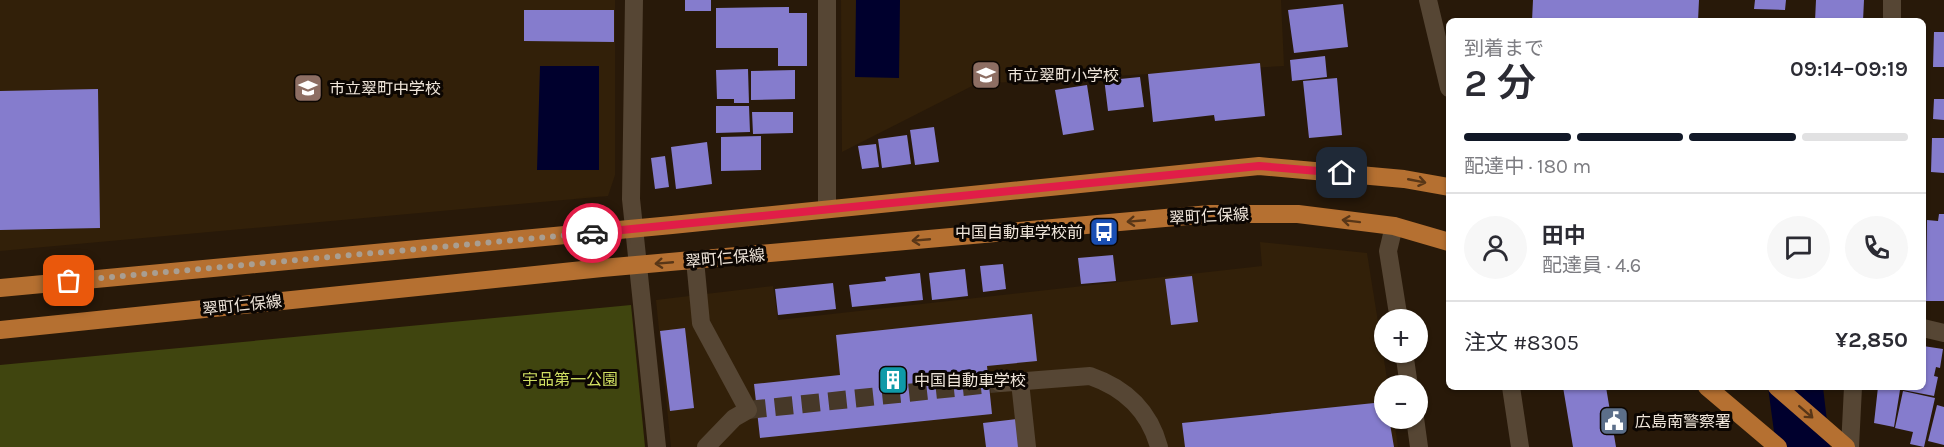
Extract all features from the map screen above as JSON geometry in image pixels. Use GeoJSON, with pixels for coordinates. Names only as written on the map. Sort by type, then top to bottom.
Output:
{"type":"FeatureCollection","features":[{"type":"Feature","properties":{"kind":"main road"},"geometry":{"type":"LineString","coordinates":[[0,288],[633,229],[1259,166],[1404,179],[1446,186]]}},
{"type":"Feature","properties":{"kind":"main road","name":"翠町仁保線"},"geometry":{"type":"LineString","coordinates":[[0,330],[695,260],[1210,214],[1298,214],[1394,226],[1446,241]]}},
{"type":"Feature","properties":{"kind":"main road"},"geometry":{"type":"LineString","coordinates":[[1711,390],[1778,447]]}},
{"type":"Feature","properties":{"kind":"main road"},"geometry":{"type":"LineString","coordinates":[[1781,390],[1844,444]]}},
{"type":"Feature","properties":{"kind":"street"},"geometry":{"type":"LineString","coordinates":[[634,0],[631,199],[657,447]]}},
{"type":"Feature","properties":{"kind":"street"},"geometry":{"type":"LineString","coordinates":[[827,0],[827,208]]}},
{"type":"Feature","properties":{"kind":"street"},"geometry":{"type":"LineString","coordinates":[[1428,0],[1446,75]]}},
{"type":"Feature","properties":{"kind":"street"},"geometry":{"type":"LineString","coordinates":[[1892,0],[1892,18]]}},
{"type":"Feature","properties":{"kind":"street"},"geometry":{"type":"LineString","coordinates":[[1394,226],[1388,251],[1397,309]]}},
{"type":"Feature","properties":{"kind":"street"},"geometry":{"type":"LineString","coordinates":[[695,260],[701,323],[748,410],[734,418],[706,447]]}},
{"type":"Feature","properties":{"kind":"street"},"geometry":{"type":"LineString","coordinates":[[1926,329],[1944,333]]}},
{"type":"Feature","properties":{"kind":"street"},"geometry":{"type":"LineString","coordinates":[[1000,383],[1090,376],[1103,380],[1123,391],[1142,409],[1153,427],[1159,447]]}},
{"type":"Feature","properties":{"kind":"street"},"geometry":{"type":"LineString","coordinates":[[1020,382],[1027,447]]}},
{"type":"Feature","properties":{"kind":"street"},"geometry":{"type":"LineString","coordinates":[[1511,390],[1520,447]]}},
{"type":"Feature","properties":{"kind":"street"},"geometry":{"type":"LineString","coordinates":[[1844,444],[1853,390]]}},
{"type":"Feature","properties":{"kind":"street"},"geometry":{"type":"LineString","coordinates":[[1417,429],[1419,447]]}},
{"type":"Feature","properties":{"kind":"shaded area","name":"市立翠町中学校"},"geometry":{"type":"Polygon","coordinates":[[[0,0],[615,0],[615,175],[608,196],[0,251],[0,0]]]}},
{"type":"Feature","properties":{"kind":"shaded area","name":"市立翠町小学校"},"geometry":{"type":"Polygon","coordinates":[[[841,0],[1281,0],[1284,66],[976,84],[842,152],[841,0]]]}},
{"type":"Feature","properties":{"kind":"shaded area","name":"中国自動車学校"},"geometry":{"type":"Polygon","coordinates":[[[1260,242],[1367,253],[1376,309],[1374,309],[1374,363],[1384,363],[1386,375],[1374,375],[1374,429],[1395,429],[1398,447],[671,447],[656,300],[773,286],[778,320],[1262,266],[1260,242]]]}},
{"type":"Feature","properties":{"kind":"green space","name":"宇品第一公園"},"geometry":{"type":"Polygon","coordinates":[[[631,305],[645,447],[0,447],[0,365],[631,305]]]}},
{"type":"Feature","properties":{"kind":"water"},"geometry":{"type":"Polygon","coordinates":[[[856,0],[900,0],[899,78],[855,77],[856,0]]]}},
{"type":"Feature","properties":{"kind":"water"},"geometry":{"type":"Polygon","coordinates":[[[540,66],[599,66],[599,170],[537,170],[540,66]]]}},
{"type":"Feature","properties":{"kind":"water"},"geometry":{"type":"Polygon","coordinates":[[[1768,390],[1823,390],[1830,447],[1776,447],[1768,390]]]}},
{"type":"Feature","properties":{"kind":"building"},"geometry":{"type":"Polygon","coordinates":[[[685,0],[711,0],[711,11],[685,11],[685,0]]]}},
{"type":"Feature","properties":{"kind":"building"},"geometry":{"type":"Polygon","coordinates":[[[1533,0],[1699,0],[1698,18],[1532,18],[1533,0]]]}},
{"type":"Feature","properties":{"kind":"building"},"geometry":{"type":"Polygon","coordinates":[[[1755,0],[1786,0],[1785,10],[1754,9],[1755,0]]]}},
{"type":"Feature","properties":{"kind":"building"},"geometry":{"type":"Polygon","coordinates":[[[1816,0],[1864,0],[1863,18],[1815,18],[1816,0]]]}},
{"type":"Feature","properties":{"kind":"building"},"geometry":{"type":"Polygon","coordinates":[[[1343,4],[1348,47],[1294,53],[1288,10],[1343,4]]]}},
{"type":"Feature","properties":{"kind":"building"},"geometry":{"type":"Polygon","coordinates":[[[789,7],[789,13],[807,13],[807,66],[778,66],[778,48],[716,48],[716,8],[789,7]]]}},
{"type":"Feature","properties":{"kind":"building"},"geometry":{"type":"Polygon","coordinates":[[[524,10],[614,10],[614,42],[524,41],[524,10]]]}},
{"type":"Feature","properties":{"kind":"building"},"geometry":{"type":"Polygon","coordinates":[[[1934,32],[1944,32],[1944,67],[1933,67],[1934,32]]]}},
{"type":"Feature","properties":{"kind":"building"},"geometry":{"type":"Polygon","coordinates":[[[1325,56],[1327,77],[1292,81],[1290,60],[1325,56]]]}},
{"type":"Feature","properties":{"kind":"building"},"geometry":{"type":"Polygon","coordinates":[[[1260,63],[1265,116],[1215,121],[1214,115],[1153,122],[1148,74],[1260,63]]]}},
{"type":"Feature","properties":{"kind":"building"},"geometry":{"type":"Polygon","coordinates":[[[748,69],[749,103],[734,103],[734,99],[717,99],[716,70],[748,69]]]}},
{"type":"Feature","properties":{"kind":"building"},"geometry":{"type":"Polygon","coordinates":[[[795,70],[795,99],[751,100],[751,71],[795,70]]]}},
{"type":"Feature","properties":{"kind":"building"},"geometry":{"type":"Polygon","coordinates":[[[1120,77],[1120,79],[1140,77],[1144,107],[1108,111],[1104,78],[1120,77]]]}},
{"type":"Feature","properties":{"kind":"building"},"geometry":{"type":"Polygon","coordinates":[[[1337,78],[1342,135],[1309,138],[1303,81],[1337,78]]]}},
{"type":"Feature","properties":{"kind":"building"},"geometry":{"type":"Polygon","coordinates":[[[1087,85],[1094,130],[1063,135],[1055,90],[1087,85]]]}},
{"type":"Feature","properties":{"kind":"building"},"geometry":{"type":"Polygon","coordinates":[[[98,89],[100,228],[0,230],[0,91],[98,89]]]}},
{"type":"Feature","properties":{"kind":"building"},"geometry":{"type":"Polygon","coordinates":[[[1934,99],[1944,99],[1944,120],[1933,119],[1934,99]]]}},
{"type":"Feature","properties":{"kind":"building"},"geometry":{"type":"Polygon","coordinates":[[[716,106],[749,106],[750,132],[716,133],[716,106]]]}},
{"type":"Feature","properties":{"kind":"building"},"geometry":{"type":"Polygon","coordinates":[[[752,112],[793,112],[793,133],[753,134],[752,112]]]}},
{"type":"Feature","properties":{"kind":"building"},"geometry":{"type":"Polygon","coordinates":[[[934,127],[939,162],[915,165],[910,130],[934,127]]]}},
{"type":"Feature","properties":{"kind":"building"},"geometry":{"type":"Polygon","coordinates":[[[907,135],[911,164],[882,168],[878,139],[907,135]]]}},
{"type":"Feature","properties":{"kind":"building"},"geometry":{"type":"Polygon","coordinates":[[[761,136],[761,170],[721,171],[721,137],[761,136]]]}},
{"type":"Feature","properties":{"kind":"building"},"geometry":{"type":"Polygon","coordinates":[[[1932,138],[1944,138],[1944,173],[1931,172],[1932,138]]]}},
{"type":"Feature","properties":{"kind":"building"},"geometry":{"type":"Polygon","coordinates":[[[707,142],[712,184],[676,189],[671,147],[707,142]]]}},
{"type":"Feature","properties":{"kind":"building"},"geometry":{"type":"Polygon","coordinates":[[[876,144],[879,167],[862,169],[858,146],[876,144]]]}},
{"type":"Feature","properties":{"kind":"building"},"geometry":{"type":"Polygon","coordinates":[[[665,156],[669,187],[655,189],[651,158],[665,156]]]}},
{"type":"Feature","properties":{"kind":"building"},"geometry":{"type":"Polygon","coordinates":[[[1939,214],[1944,214],[1944,301],[1926,301],[1927,220],[1938,221],[1939,214]]]}},
{"type":"Feature","properties":{"kind":"building"},"geometry":{"type":"Polygon","coordinates":[[[1113,255],[1116,281],[1081,284],[1078,258],[1113,255]]]}},
{"type":"Feature","properties":{"kind":"building"},"geometry":{"type":"Polygon","coordinates":[[[1003,264],[1006,289],[983,292],[980,266],[1003,264]]]}},
{"type":"Feature","properties":{"kind":"building"},"geometry":{"type":"Polygon","coordinates":[[[965,269],[968,296],[932,300],[929,273],[965,269]]]}},
{"type":"Feature","properties":{"kind":"building"},"geometry":{"type":"Polygon","coordinates":[[[920,273],[923,300],[852,307],[849,285],[886,281],[885,277],[920,273]]]}},
{"type":"Feature","properties":{"kind":"building"},"geometry":{"type":"Polygon","coordinates":[[[1192,276],[1198,322],[1171,325],[1165,279],[1192,276]]]}},
{"type":"Feature","properties":{"kind":"building"},"geometry":{"type":"Polygon","coordinates":[[[833,283],[836,309],[778,315],[775,289],[833,283]]]}},
{"type":"Feature","properties":{"kind":"building","name":"中国自動車学校"},"geometry":{"type":"Polygon","coordinates":[[[1032,314],[1037,361],[987,366],[992,414],[760,438],[754,384],[840,375],[836,335],[1032,314]]]}},
{"type":"Feature","properties":{"kind":"building"},"geometry":{"type":"Polygon","coordinates":[[[685,328],[694,408],[670,411],[660,331],[685,328]]]}},
{"type":"Feature","properties":{"kind":"building"},"geometry":{"type":"Polygon","coordinates":[[[1926,346],[1943,349],[1940,368],[1936,367],[1934,376],[1938,377],[1934,396],[1903,390],[1926,390],[1926,346]]]}},
{"type":"Feature","properties":{"kind":"building"},"geometry":{"type":"Polygon","coordinates":[[[1564,390],[1606,390],[1616,447],[1573,447],[1564,390]]]}},
{"type":"Feature","properties":{"kind":"building"},"geometry":{"type":"Polygon","coordinates":[[[1878,390],[1900,390],[1894,427],[1874,423],[1878,390]]]}},
{"type":"Feature","properties":{"kind":"building"},"geometry":{"type":"Polygon","coordinates":[[[1903,391],[1935,398],[1924,447],[1910,444],[1913,432],[1895,428],[1903,391]]]}},
{"type":"Feature","properties":{"kind":"building"},"geometry":{"type":"Polygon","coordinates":[[[1374,403],[1374,429],[1391,429],[1394,447],[1185,447],[1182,423],[1374,403]]]}},
{"type":"Feature","properties":{"kind":"building"},"geometry":{"type":"Polygon","coordinates":[[[1937,405],[1944,407],[1944,445],[1928,441],[1937,405]]]}},
{"type":"Feature","properties":{"kind":"building"},"geometry":{"type":"Polygon","coordinates":[[[1017,419],[1020,447],[986,447],[983,423],[1017,419]]]}},
{"type":"Feature","properties":{"kind":"tunnel"},"geometry":{"type":"LineString","coordinates":[[748,410],[1000,383]]}},
{"type":"Feature","properties":{"kind":"way so far"},"geometry":{"type":"LineString","coordinates":[[69,281],[592,233]]}},
{"type":"Feature","properties":{"kind":"place","name":"市立翠町小学校"},"geometry":{"type":"Point","coordinates":[986,75]}},
{"type":"Feature","properties":{"kind":"place","name":"市立翠町中学校"},"geometry":{"type":"Point","coordinates":[308,88]}},
{"type":"Feature","properties":{"kind":"place","name":"中国自動車学校前"},"geometry":{"type":"Point","coordinates":[1104,232]}},
{"type":"Feature","properties":{"kind":"place","name":"中国自動車学校"},"geometry":{"type":"Point","coordinates":[893,380]}},
{"type":"Feature","properties":{"kind":"place","name":"広島南警察署"},"geometry":{"type":"Point","coordinates":[1614,421]}},
{"type":"Feature","properties":{"kind":"route"},"geometry":{"type":"LineString","coordinates":[[592,233],[1259,166],[1342,173]]}}]}
